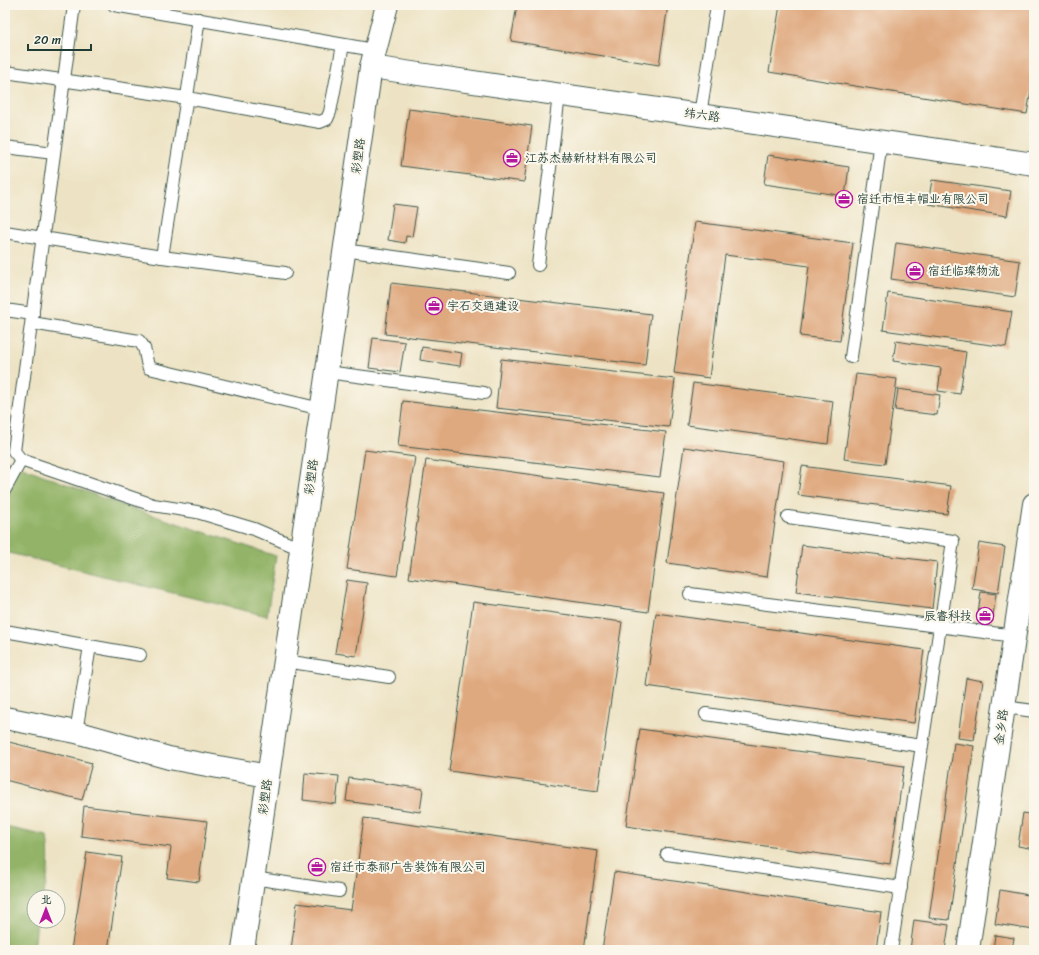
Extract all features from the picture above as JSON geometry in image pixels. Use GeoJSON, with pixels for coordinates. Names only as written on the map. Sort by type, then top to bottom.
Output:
{"type":"FeatureCollection","features":[{"type":"Feature","properties":{"kind":"street","name":"彩塑路"},"geometry":{"type":"LineString","coordinates":[[243,950],[372,59],[387,5]]}},
{"type":"Feature","properties":{"kind":"street","name":"纬六路"},"geometry":{"type":"LineString","coordinates":[[372,59],[559,95],[1034,164]]}},
{"type":"Feature","properties":{"kind":"street","name":"金乡路"},"geometry":{"type":"LineString","coordinates":[[968,950],[1034,504]]}},
{"type":"Feature","properties":{"kind":"street"},"geometry":{"type":"LineString","coordinates":[[5,718],[76,732],[169,758],[268,776]]}},
{"type":"Feature","properties":{"kind":"lane"},"geometry":{"type":"LineString","coordinates":[[74,5],[14,451],[21,460],[153,505],[197,512],[254,529],[301,548]]}},
{"type":"Feature","properties":{"kind":"lane"},"geometry":{"type":"LineString","coordinates":[[114,5],[186,11],[199,19],[343,45],[372,59]]}},
{"type":"Feature","properties":{"kind":"lane"},"geometry":{"type":"LineString","coordinates":[[700,115],[717,5]]}},
{"type":"Feature","properties":{"kind":"lane"},"geometry":{"type":"LineString","coordinates":[[162,257],[199,19]]}},
{"type":"Feature","properties":{"kind":"lane"},"geometry":{"type":"LineString","coordinates":[[5,72],[187,98],[320,122],[327,119],[330,112],[343,45]]}},
{"type":"Feature","properties":{"kind":"lane"},"geometry":{"type":"LineString","coordinates":[[538,265],[559,95]]}},
{"type":"Feature","properties":{"kind":"lane"},"geometry":{"type":"LineString","coordinates":[[851,357],[881,142]]}},
{"type":"Feature","properties":{"kind":"lane"},"geometry":{"type":"LineString","coordinates":[[5,147],[54,153]]}},
{"type":"Feature","properties":{"kind":"lane"},"geometry":{"type":"LineString","coordinates":[[5,232],[162,257],[285,273]]}},
{"type":"Feature","properties":{"kind":"lane"},"geometry":{"type":"LineString","coordinates":[[344,250],[509,273]]}},
{"type":"Feature","properties":{"kind":"lane"},"geometry":{"type":"LineString","coordinates":[[5,310],[32,318],[140,341],[145,348],[146,362],[150,368],[321,409]]}},
{"type":"Feature","properties":{"kind":"lane"},"geometry":{"type":"LineString","coordinates":[[327,372],[484,393]]}},
{"type":"Feature","properties":{"kind":"lane"},"geometry":{"type":"LineString","coordinates":[[5,489],[21,460]]}},
{"type":"Feature","properties":{"kind":"lane"},"geometry":{"type":"LineString","coordinates":[[788,517],[953,541],[891,950]]}},
{"type":"Feature","properties":{"kind":"lane"},"geometry":{"type":"LineString","coordinates":[[690,594],[1014,636]]}},
{"type":"Feature","properties":{"kind":"lane"},"geometry":{"type":"LineString","coordinates":[[5,631],[140,654]]}},
{"type":"Feature","properties":{"kind":"lane"},"geometry":{"type":"LineString","coordinates":[[76,732],[90,646]]}},
{"type":"Feature","properties":{"kind":"lane"},"geometry":{"type":"LineString","coordinates":[[285,661],[389,677]]}},
{"type":"Feature","properties":{"kind":"lane"},"geometry":{"type":"LineString","coordinates":[[1004,707],[1034,711]]}},
{"type":"Feature","properties":{"kind":"lane"},"geometry":{"type":"LineString","coordinates":[[706,714],[922,746]]}},
{"type":"Feature","properties":{"kind":"lane"},"geometry":{"type":"LineString","coordinates":[[667,854],[901,888]]}},
{"type":"Feature","properties":{"kind":"lane"},"geometry":{"type":"LineString","coordinates":[[253,878],[339,891]]}},
{"type":"Feature","properties":{"kind":"green space"},"geometry":{"type":"Polygon","coordinates":[[[5,458],[12,463],[113,502],[276,556],[267,616],[5,552],[5,458]]]}},
{"type":"Feature","properties":{"kind":"green space"},"geometry":{"type":"Polygon","coordinates":[[[5,827],[47,836],[48,874],[45,889],[26,889],[26,929],[36,929],[34,950],[5,950],[5,827]]]}},
{"type":"Feature","properties":{"kind":"building"},"geometry":{"type":"Polygon","coordinates":[[[517,5],[668,5],[659,65],[511,41],[517,5]]]}},
{"type":"Feature","properties":{"kind":"building"},"geometry":{"type":"Polygon","coordinates":[[[780,5],[1034,5],[1034,72],[1027,114],[769,72],[780,5]]]}},
{"type":"Feature","properties":{"kind":"building"},"geometry":{"type":"Polygon","coordinates":[[[409,109],[532,126],[524,182],[401,166],[409,109]]]}},
{"type":"Feature","properties":{"kind":"building"},"geometry":{"type":"Polygon","coordinates":[[[768,155],[849,167],[845,196],[764,184],[768,155]]]}},
{"type":"Feature","properties":{"kind":"building"},"geometry":{"type":"Polygon","coordinates":[[[932,180],[1011,191],[1007,216],[928,204],[932,180]]]}},
{"type":"Feature","properties":{"kind":"building"},"geometry":{"type":"Polygon","coordinates":[[[393,204],[417,207],[412,237],[406,236],[405,243],[388,240],[393,204]]]}},
{"type":"Feature","properties":{"kind":"building"},"geometry":{"type":"Polygon","coordinates":[[[695,222],[853,243],[840,341],[800,336],[809,266],[725,255],[709,378],[674,373],[695,222]]]}},
{"type":"Feature","properties":{"kind":"building"},"geometry":{"type":"Polygon","coordinates":[[[896,243],[1020,261],[1015,297],[891,279],[896,243]]]}},
{"type":"Feature","properties":{"kind":"building"},"geometry":{"type":"Polygon","coordinates":[[[391,283],[651,314],[645,365],[385,334],[391,283]]]}},
{"type":"Feature","properties":{"kind":"building"},"geometry":{"type":"Polygon","coordinates":[[[888,293],[1012,312],[1006,347],[883,330],[888,293]]]}},
{"type":"Feature","properties":{"kind":"building"},"geometry":{"type":"Polygon","coordinates":[[[373,338],[405,342],[400,372],[369,368],[373,338]]]}},
{"type":"Feature","properties":{"kind":"building"},"geometry":{"type":"Polygon","coordinates":[[[896,341],[966,352],[960,394],[938,391],[941,368],[893,361],[896,341]]]}},
{"type":"Feature","properties":{"kind":"building"},"geometry":{"type":"Polygon","coordinates":[[[422,347],[462,353],[460,366],[420,360],[422,347]]]}},
{"type":"Feature","properties":{"kind":"building"},"geometry":{"type":"Polygon","coordinates":[[[501,359],[675,379],[669,427],[496,408],[501,359]]]}},
{"type":"Feature","properties":{"kind":"building"},"geometry":{"type":"Polygon","coordinates":[[[856,374],[897,379],[885,464],[844,459],[856,374]]]}},
{"type":"Feature","properties":{"kind":"building"},"geometry":{"type":"Polygon","coordinates":[[[693,383],[833,401],[828,444],[687,425],[693,383]]]}},
{"type":"Feature","properties":{"kind":"building"},"geometry":{"type":"Polygon","coordinates":[[[898,389],[940,395],[937,415],[895,410],[898,389]]]}},
{"type":"Feature","properties":{"kind":"building"},"geometry":{"type":"Polygon","coordinates":[[[403,401],[666,432],[660,477],[398,446],[403,401]]]}},
{"type":"Feature","properties":{"kind":"building"},"geometry":{"type":"Polygon","coordinates":[[[684,447],[784,461],[767,577],[667,563],[684,447]]]}},
{"type":"Feature","properties":{"kind":"building"},"geometry":{"type":"Polygon","coordinates":[[[365,450],[415,457],[397,576],[347,569],[365,450]]]}},
{"type":"Feature","properties":{"kind":"building"},"geometry":{"type":"Polygon","coordinates":[[[426,460],[664,493],[648,612],[409,578],[426,460]]]}},
{"type":"Feature","properties":{"kind":"building"},"geometry":{"type":"Polygon","coordinates":[[[802,466],[951,486],[947,514],[798,495],[802,466]]]}},
{"type":"Feature","properties":{"kind":"building"},"geometry":{"type":"Polygon","coordinates":[[[979,543],[1005,547],[998,593],[972,589],[979,543]]]}},
{"type":"Feature","properties":{"kind":"building"},"geometry":{"type":"Polygon","coordinates":[[[802,545],[937,562],[932,609],[796,592],[802,545]]]}},
{"type":"Feature","properties":{"kind":"building"},"geometry":{"type":"Polygon","coordinates":[[[347,580],[367,583],[356,656],[335,653],[347,580]]]}},
{"type":"Feature","properties":{"kind":"building"},"geometry":{"type":"Polygon","coordinates":[[[981,592],[996,594],[992,622],[977,620],[981,592]]]}},
{"type":"Feature","properties":{"kind":"building"},"geometry":{"type":"Polygon","coordinates":[[[473,602],[622,622],[598,791],[449,771],[473,602]]]}},
{"type":"Feature","properties":{"kind":"building"},"geometry":{"type":"Polygon","coordinates":[[[656,613],[924,650],[914,723],[646,686],[656,613]]]}},
{"type":"Feature","properties":{"kind":"building"},"geometry":{"type":"Polygon","coordinates":[[[966,678],[983,681],[974,740],[958,738],[966,678]]]}},
{"type":"Feature","properties":{"kind":"building"},"geometry":{"type":"Polygon","coordinates":[[[640,729],[904,766],[890,864],[626,826],[640,729]]]}},
{"type":"Feature","properties":{"kind":"building"},"geometry":{"type":"Polygon","coordinates":[[[5,741],[92,763],[82,800],[5,780],[5,741]]]}},
{"type":"Feature","properties":{"kind":"building"},"geometry":{"type":"Polygon","coordinates":[[[954,743],[974,746],[949,920],[929,918],[954,743]]]}},
{"type":"Feature","properties":{"kind":"building"},"geometry":{"type":"Polygon","coordinates":[[[305,773],[339,776],[336,804],[303,800],[305,773]]]}},
{"type":"Feature","properties":{"kind":"building"},"geometry":{"type":"Polygon","coordinates":[[[349,778],[423,789],[420,812],[346,801],[349,778]]]}},
{"type":"Feature","properties":{"kind":"building"},"geometry":{"type":"Polygon","coordinates":[[[84,806],[207,821],[199,882],[167,878],[171,847],[81,836],[84,806]]]}},
{"type":"Feature","properties":{"kind":"building"},"geometry":{"type":"Polygon","coordinates":[[[1023,813],[1034,815],[1034,849],[1018,846],[1023,813]]]}},
{"type":"Feature","properties":{"kind":"building"},"geometry":{"type":"Polygon","coordinates":[[[364,818],[598,851],[584,950],[291,950],[297,903],[351,910],[364,818]]]}},
{"type":"Feature","properties":{"kind":"building"},"geometry":{"type":"Polygon","coordinates":[[[87,852],[122,857],[108,950],[71,950],[87,852]]]}},
{"type":"Feature","properties":{"kind":"building"},"geometry":{"type":"Polygon","coordinates":[[[614,872],[881,912],[876,950],[602,950],[614,872]]]}},
{"type":"Feature","properties":{"kind":"building"},"geometry":{"type":"Polygon","coordinates":[[[1000,890],[1034,896],[1034,930],[995,924],[1000,890]]]}},
{"type":"Feature","properties":{"kind":"building"},"geometry":{"type":"Polygon","coordinates":[[[914,920],[949,925],[945,950],[910,950],[914,920]]]}},
{"type":"Feature","properties":{"kind":"building"},"geometry":{"type":"Polygon","coordinates":[[[995,935],[1014,938],[1012,950],[993,950],[995,935]]]}},
{"type":"Feature","properties":{"kind":"place","name":"江苏杰赫新材料有限公司"},"geometry":{"type":"Point","coordinates":[512,158]}},
{"type":"Feature","properties":{"kind":"place","name":"宿迁市恒丰帽业有限公司"},"geometry":{"type":"Point","coordinates":[844,199]}},
{"type":"Feature","properties":{"kind":"place","name":"宿迁临璨物流"},"geometry":{"type":"Point","coordinates":[915,271]}},
{"type":"Feature","properties":{"kind":"place","name":"宇石交通建设"},"geometry":{"type":"Point","coordinates":[434,306]}},
{"type":"Feature","properties":{"kind":"place","name":"辰睿科技"},"geometry":{"type":"Point","coordinates":[985,616]}},
{"type":"Feature","properties":{"kind":"place","name":"宿迁市泰祁广告装饰有限公司"},"geometry":{"type":"Point","coordinates":[317,867]}}]}
